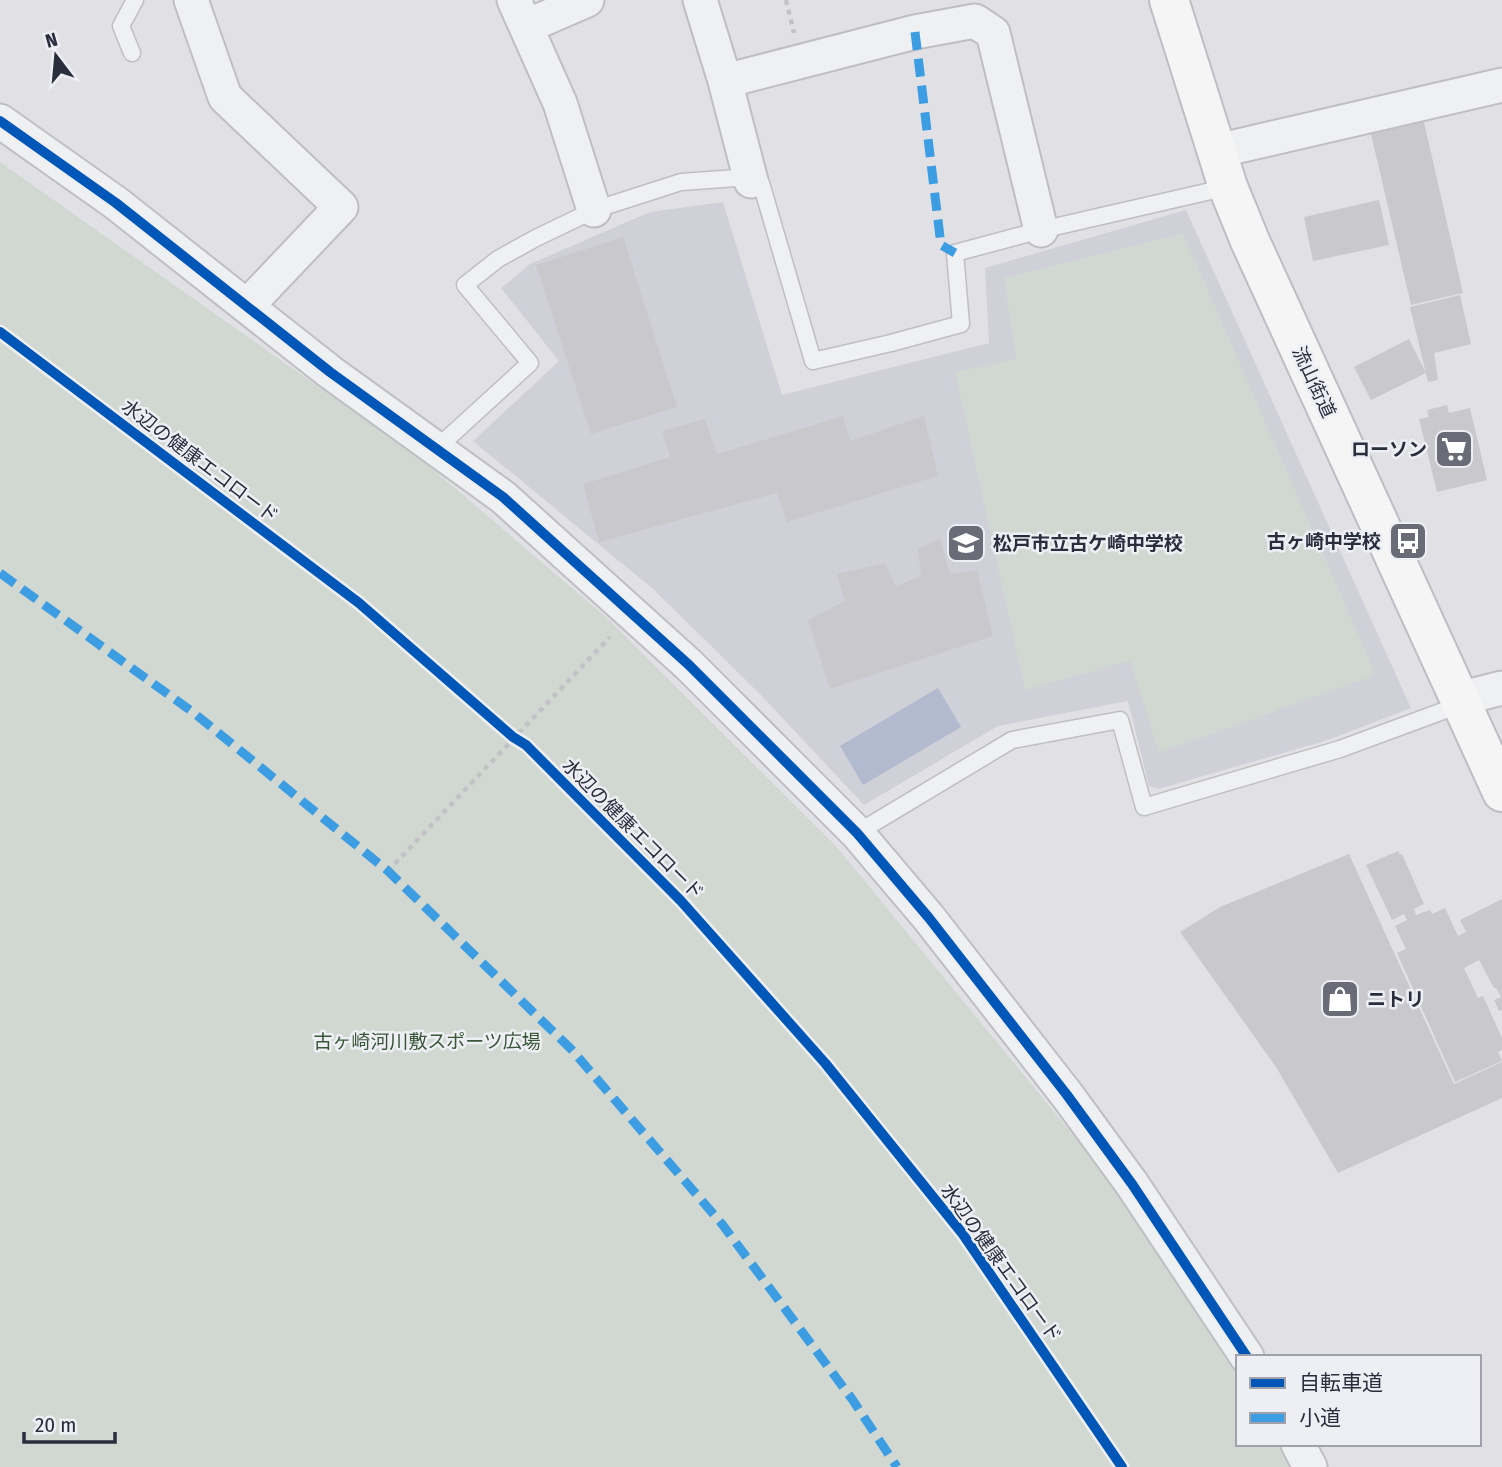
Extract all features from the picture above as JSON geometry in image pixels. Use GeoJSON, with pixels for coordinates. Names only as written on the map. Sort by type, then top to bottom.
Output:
{"type":"FeatureCollection","features":[{"type":"Feature","properties":{"kind":"main road","name":"流山街道"},"geometry":{"type":"LineString","coordinates":[[1169,0],[1223,169],[1276,300],[1502,792]]}},
{"type":"Feature","properties":{"kind":"street"},"geometry":{"type":"LineString","coordinates":[[191,0],[225,97],[341,207],[247,306]]}},
{"type":"Feature","properties":{"kind":"street"},"geometry":{"type":"LineString","coordinates":[[587,0],[520,13],[560,103],[594,210]]}},
{"type":"Feature","properties":{"kind":"street"},"geometry":{"type":"LineString","coordinates":[[700,0],[751,181]]}},
{"type":"Feature","properties":{"kind":"street"},"geometry":{"type":"LineString","coordinates":[[725,81],[915,32],[975,21],[993,33],[1041,230]]}},
{"type":"Feature","properties":{"kind":"street"},"geometry":{"type":"LineString","coordinates":[[1223,169],[1502,85]]}},
{"type":"Feature","properties":{"kind":"street"},"geometry":{"type":"LineString","coordinates":[[0,121],[116,203],[330,372],[503,497],[689,665],[857,833],[929,918],[1067,1095],[1139,1194],[1246,1355]]}},
{"type":"Feature","properties":{"kind":"street"},"geometry":{"type":"LineString","coordinates":[[1460,701],[1502,688]]}},
{"type":"Feature","properties":{"kind":"street"},"geometry":{"type":"LineString","coordinates":[[1299,1446],[1310,1467]]}},
{"type":"Feature","properties":{"kind":"lane"},"geometry":{"type":"LineString","coordinates":[[132,53],[121,26],[135,0]]}},
{"type":"Feature","properties":{"kind":"lane"},"geometry":{"type":"LineString","coordinates":[[437,448],[530,363],[465,285],[517,248],[594,210],[681,182],[737,178],[761,183],[813,361],[891,344],[961,324],[955,253],[1041,230],[1223,169]]}},
{"type":"Feature","properties":{"kind":"lane"},"geometry":{"type":"LineString","coordinates":[[857,833],[1012,740],[1119,720],[1144,807],[1340,749],[1460,701]]}},
{"type":"Feature","properties":{"kind":"path"},"geometry":{"type":"LineString","coordinates":[[388,871],[612,636]]}},
{"type":"Feature","properties":{"kind":"path"},"geometry":{"type":"LineString","coordinates":[[503,728],[526,745]]}},
{"type":"Feature","properties":{"kind":"shaded area","name":"松戸市立古ケ崎中学校"},"geometry":{"type":"Polygon","coordinates":[[[723,202],[782,395],[989,343],[985,268],[1186,210],[1411,708],[1328,740],[1158,789],[1149,786],[1128,701],[998,726],[864,805],[760,694],[653,589],[473,441],[559,361],[501,288],[530,264],[650,212],[723,202]]]}},
{"type":"Feature","properties":{"kind":"green space","name":"古ヶ崎河川敷スポーツ広場"},"geometry":{"type":"Polygon","coordinates":[[[0,162],[422,460],[607,618],[836,846],[1119,1191],[1236,1371],[1236,1446],[1280,1446],[1291,1467],[0,1467],[0,162]]]}},
{"type":"Feature","properties":{"kind":"green space"},"geometry":{"type":"Polygon","coordinates":[[[1183,233],[1376,675],[1159,753],[1130,661],[1025,690],[955,372],[1016,359],[1004,278],[1183,233]]]}},
{"type":"Feature","properties":{"kind":"water"},"geometry":{"type":"Polygon","coordinates":[[[938,688],[961,727],[863,785],[840,746],[938,688]]]}},
{"type":"Feature","properties":{"kind":"building"},"geometry":{"type":"Polygon","coordinates":[[[1424,122],[1463,293],[1411,305],[1371,134],[1424,122]]]}},
{"type":"Feature","properties":{"kind":"building"},"geometry":{"type":"Polygon","coordinates":[[[1379,200],[1389,245],[1313,261],[1304,217],[1379,200]]]}},
{"type":"Feature","properties":{"kind":"building"},"geometry":{"type":"Polygon","coordinates":[[[623,237],[677,407],[591,434],[536,265],[623,237]]]}},
{"type":"Feature","properties":{"kind":"building"},"geometry":{"type":"Polygon","coordinates":[[[1460,295],[1471,344],[1434,353],[1438,380],[1428,382],[1410,307],[1460,295]]]}},
{"type":"Feature","properties":{"kind":"building"},"geometry":{"type":"Polygon","coordinates":[[[1409,339],[1426,373],[1371,400],[1354,367],[1409,339]]]}},
{"type":"Feature","properties":{"kind":"building"},"geometry":{"type":"Polygon","coordinates":[[[1447,405],[1449,413],[1470,408],[1487,480],[1437,492],[1419,419],[1429,417],[1427,410],[1447,405]]]}},
{"type":"Feature","properties":{"kind":"building"},"geometry":{"type":"Polygon","coordinates":[[[843,416],[850,441],[924,416],[938,476],[787,522],[777,493],[599,542],[583,484],[670,457],[662,431],[705,419],[717,454],[843,416]]]}},
{"type":"Feature","properties":{"kind":"building"},"geometry":{"type":"Polygon","coordinates":[[[940,538],[950,574],[977,570],[993,636],[830,689],[808,620],[845,601],[837,574],[885,563],[896,587],[921,575],[918,549],[940,538]]]}},
{"type":"Feature","properties":{"kind":"building"},"geometry":{"type":"Polygon","coordinates":[[[1398,851],[1402,854],[1424,904],[1414,909],[1416,915],[1430,910],[1432,914],[1445,908],[1458,936],[1466,932],[1460,920],[1502,899],[1502,1010],[1499,1011],[1494,1000],[1501,997],[1479,960],[1464,968],[1478,998],[1483,996],[1502,1038],[1502,1050],[1498,1052],[1502,1061],[1455,1082],[1397,953],[1406,949],[1395,926],[1407,920],[1404,914],[1392,920],[1366,865],[1398,851]]]}},
{"type":"Feature","properties":{"kind":"building"},"geometry":{"type":"Polygon","coordinates":[[[1349,854],[1454,1084],[1502,1062],[1502,1098],[1338,1173],[1276,1067],[1180,932],[1220,907],[1349,854]]]}},
{"type":"Feature","properties":{"kind":"marked path"},"geometry":{"type":"LineString","coordinates":[[915,32],[941,245],[955,253]]}},
{"type":"Feature","properties":{"kind":"marked path"},"geometry":{"type":"LineString","coordinates":[[0,573],[194,713],[388,871],[571,1049],[722,1224],[852,1399],[897,1467]]}},
{"type":"Feature","properties":{"kind":"cycle path"},"geometry":{"type":"LineString","coordinates":[[0,121],[116,203],[330,372],[503,497],[689,665],[857,833],[929,918],[1067,1095],[1132,1184],[1246,1355]]}},
{"type":"Feature","properties":{"kind":"cycle path","name":"水辺の健康エコロード"},"geometry":{"type":"LineString","coordinates":[[0,332],[359,603],[513,737],[526,745],[681,901],[825,1063],[962,1233],[1122,1467]]}},
{"type":"Feature","properties":{"kind":"place","name":"ローソン"},"geometry":{"type":"Point","coordinates":[1454,449]}},
{"type":"Feature","properties":{"kind":"place","name":"古ヶ崎中学校"},"geometry":{"type":"Point","coordinates":[1408,541]}},
{"type":"Feature","properties":{"kind":"place","name":"松戸市立古ケ崎中学校"},"geometry":{"type":"Point","coordinates":[966,543]}},
{"type":"Feature","properties":{"kind":"place","name":"ニトリ"},"geometry":{"type":"Point","coordinates":[1340,999]}}]}
